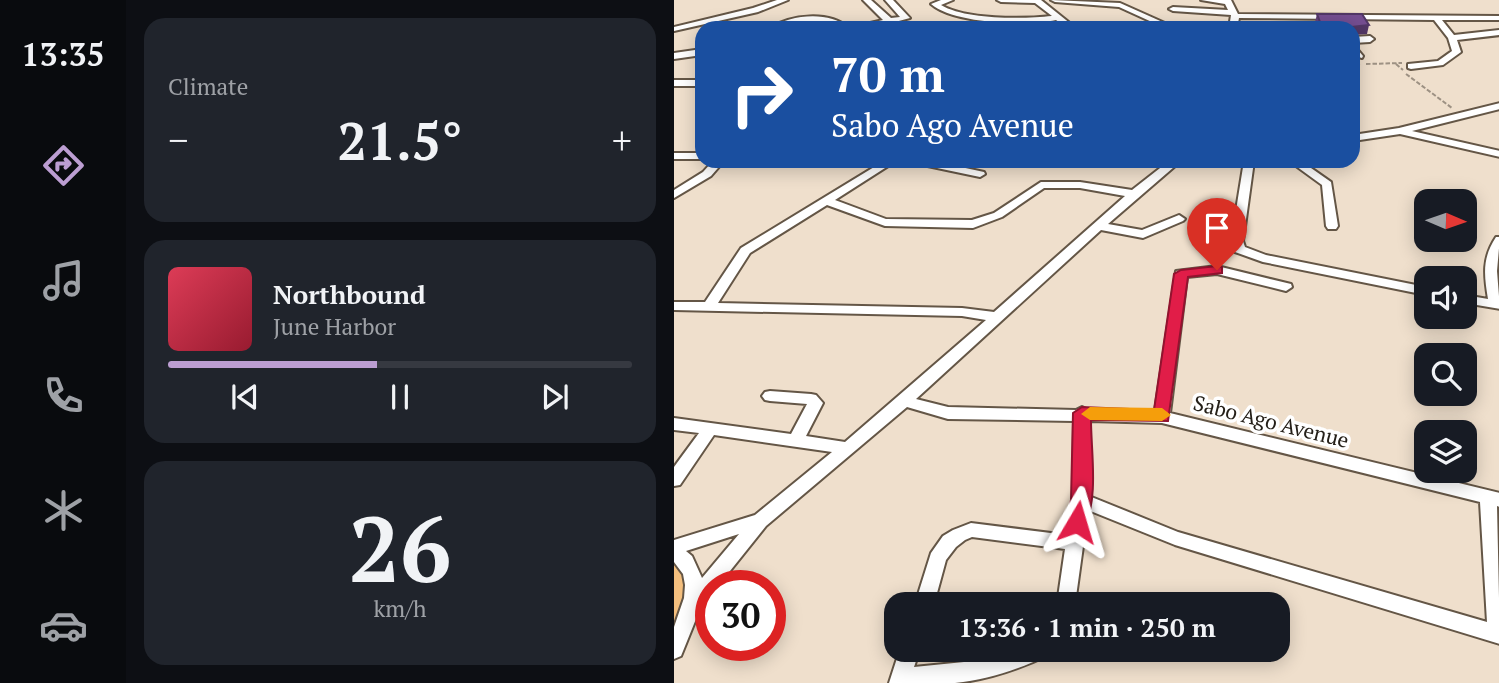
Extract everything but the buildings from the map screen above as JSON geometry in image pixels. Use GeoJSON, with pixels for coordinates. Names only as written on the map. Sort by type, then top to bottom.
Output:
{"type":"FeatureCollection","features":[{"type":"Feature","properties":{"kind":"street"},"geometry":{"type":"LineString","coordinates":[[708,21],[784,0]]}},
{"type":"Feature","properties":{"kind":"street"},"geometry":{"type":"LineString","coordinates":[[867,0],[888,21]]}},
{"type":"Feature","properties":{"kind":"street"},"geometry":{"type":"LineString","coordinates":[[889,0],[906,17],[899,21]]}},
{"type":"Feature","properties":{"kind":"street"},"geometry":{"type":"LineString","coordinates":[[949,0],[935,4],[954,14],[1014,21]]}},
{"type":"Feature","properties":{"kind":"street"},"geometry":{"type":"LineString","coordinates":[[1001,0],[1044,0]]}},
{"type":"Feature","properties":{"kind":"street"},"geometry":{"type":"LineString","coordinates":[[1055,0],[1108,2],[1132,8],[1159,21]]}},
{"type":"Feature","properties":{"kind":"street"},"geometry":{"type":"LineString","coordinates":[[1205,0],[1227,1],[1234,15],[1234,21]]}},
{"type":"Feature","properties":{"kind":"street"},"geometry":{"type":"LineString","coordinates":[[1037,1],[1063,21]]}},
{"type":"Feature","properties":{"kind":"street"},"geometry":{"type":"LineString","coordinates":[[1173,9],[1234,15],[1499,18]]}},
{"type":"Feature","properties":{"kind":"street"},"geometry":{"type":"LineString","coordinates":[[1305,16],[1307,21]]}},
{"type":"Feature","properties":{"kind":"street"},"geometry":{"type":"LineString","coordinates":[[804,21],[822,17],[836,21]]}},
{"type":"Feature","properties":{"kind":"street"},"geometry":{"type":"LineString","coordinates":[[1053,21],[1058,17]]}},
{"type":"Feature","properties":{"kind":"street"},"geometry":{"type":"LineString","coordinates":[[1411,66],[1440,62],[1454,55],[1457,48],[1436,18]]}},
{"type":"Feature","properties":{"kind":"street"},"geometry":{"type":"LineString","coordinates":[[674,29],[695,24]]}},
{"type":"Feature","properties":{"kind":"street"},"geometry":{"type":"LineString","coordinates":[[1452,38],[1499,32]]}},
{"type":"Feature","properties":{"kind":"street"},"geometry":{"type":"LineString","coordinates":[[1360,40],[1370,39]]}},
{"type":"Feature","properties":{"kind":"street"},"geometry":{"type":"LineString","coordinates":[[674,56],[695,53]]}},
{"type":"Feature","properties":{"kind":"street"},"geometry":{"type":"LineString","coordinates":[[674,82],[695,83]]}},
{"type":"Feature","properties":{"kind":"street"},"geometry":{"type":"LineString","coordinates":[[1360,137],[1399,131],[1499,106]]}},
{"type":"Feature","properties":{"kind":"street"},"geometry":{"type":"LineString","coordinates":[[1399,131],[1499,154]]}},
{"type":"Feature","properties":{"kind":"street"},"geometry":{"type":"LineString","coordinates":[[674,156],[695,156]]}},
{"type":"Feature","properties":{"kind":"street"},"geometry":{"type":"LineString","coordinates":[[674,195],[713,168]]}},
{"type":"Feature","properties":{"kind":"street"},"geometry":{"type":"LineString","coordinates":[[709,307],[745,251],[880,168]]}},
{"type":"Feature","properties":{"kind":"street"},"geometry":{"type":"LineString","coordinates":[[951,168],[980,174]]}},
{"type":"Feature","properties":{"kind":"street"},"geometry":{"type":"LineString","coordinates":[[693,603],[760,521],[904,401],[1134,194],[1167,168]]}},
{"type":"Feature","properties":{"kind":"street"},"geometry":{"type":"LineString","coordinates":[[1248,168],[1237,241],[1239,249],[1263,258],[1414,289]]}},
{"type":"Feature","properties":{"kind":"street"},"geometry":{"type":"LineString","coordinates":[[1306,168],[1323,178],[1327,184],[1332,226]]}},
{"type":"Feature","properties":{"kind":"street"},"geometry":{"type":"LineString","coordinates":[[827,201],[885,222],[973,224],[998,215],[1041,186],[1081,185],[1134,194]]}},
{"type":"Feature","properties":{"kind":"street"},"geometry":{"type":"LineString","coordinates":[[1098,226],[1143,234],[1179,219]]}},
{"type":"Feature","properties":{"kind":"street"},"geometry":{"type":"LineString","coordinates":[[1477,301],[1498,305],[1489,270],[1490,253],[1499,240]]}},
{"type":"Feature","properties":{"kind":"street"},"geometry":{"type":"LineString","coordinates":[[1162,417],[1181,274],[1217,270],[1286,287]]}},
{"type":"Feature","properties":{"kind":"street"},"geometry":{"type":"LineString","coordinates":[[674,306],[962,312],[999,317]]}},
{"type":"Feature","properties":{"kind":"street"},"geometry":{"type":"LineString","coordinates":[[770,396],[811,400],[815,403],[796,441]]}},
{"type":"Feature","properties":{"kind":"street","name":"Sabo Ago Avenue"},"geometry":{"type":"LineString","coordinates":[[904,401],[948,413],[1082,413],[1162,417],[1494,499]]}},
{"type":"Feature","properties":{"kind":"street"},"geometry":{"type":"LineString","coordinates":[[1067,592],[1081,500],[1082,413]]}},
{"type":"Feature","properties":{"kind":"street"},"geometry":{"type":"LineString","coordinates":[[674,424],[848,448]]}},
{"type":"Feature","properties":{"kind":"street"},"geometry":{"type":"LineString","coordinates":[[674,480],[710,429]]}},
{"type":"Feature","properties":{"kind":"street"},"geometry":{"type":"LineString","coordinates":[[1081,500],[1175,538],[1498,635],[1494,499]]}},
{"type":"Feature","properties":{"kind":"street"},"geometry":{"type":"LineString","coordinates":[[674,650],[693,603],[695,586],[692,570],[676,555],[760,521]]}},
{"type":"Feature","properties":{"kind":"street"},"geometry":{"type":"LineString","coordinates":[[928,592],[943,545],[955,534],[971,530],[1073,543]]}},
{"type":"Feature","properties":{"kind":"street"},"geometry":{"type":"LineString","coordinates":[[906,662],[901,680],[970,673],[1014,662]]}},
{"type":"Feature","properties":{"kind":"path"},"geometry":{"type":"LineString","coordinates":[[1360,60],[1424,64]]}},
{"type":"Feature","properties":{"kind":"path"},"geometry":{"type":"LineString","coordinates":[[1396,64],[1414,82],[1436,93],[1460,116]]}},
{"type":"Feature","properties":{"kind":"shaded area"},"geometry":{"type":"Polygon","coordinates":[[[674,560],[687,570],[688,603],[674,639],[674,560]]]}},
{"type":"Feature","properties":{"kind":"slow traffic"},"geometry":{"type":"LineString","coordinates":[[1090,414],[1162,415]]}},
{"type":"Feature","properties":{"kind":"route"},"geometry":{"type":"LineString","coordinates":[[1077,522],[1081,500],[1082,413],[1162,417],[1181,274],[1217,270]]}}]}
